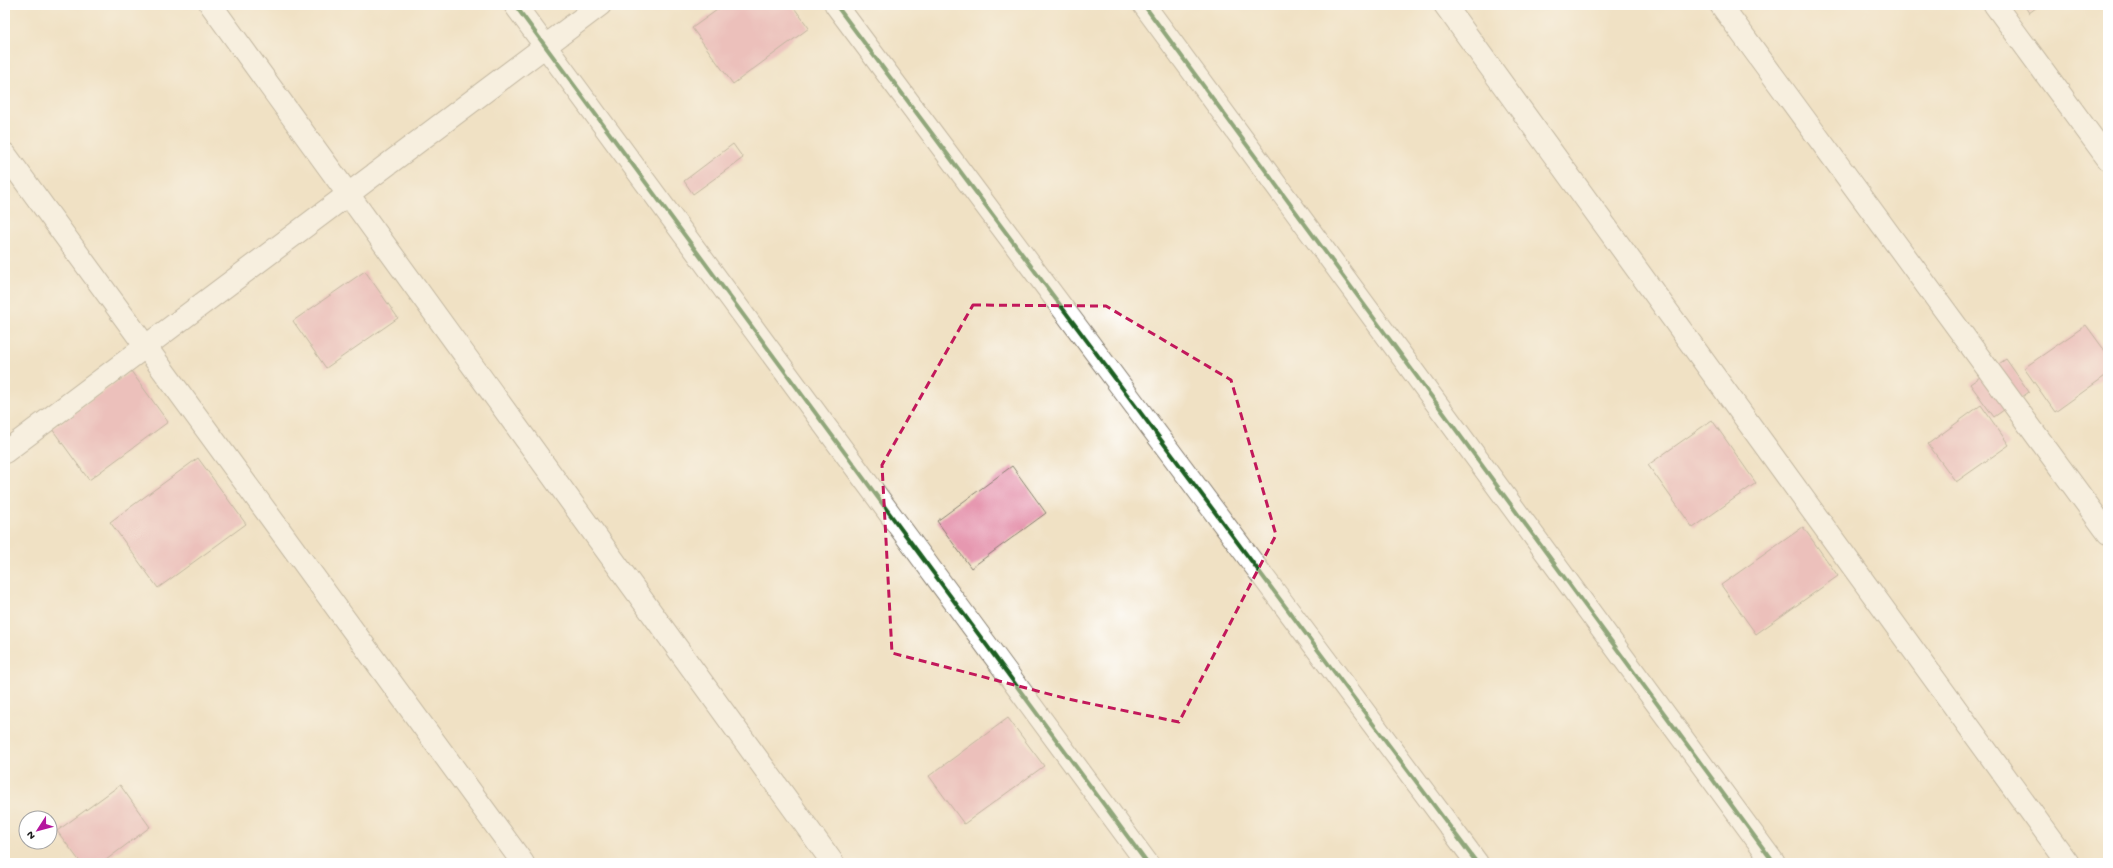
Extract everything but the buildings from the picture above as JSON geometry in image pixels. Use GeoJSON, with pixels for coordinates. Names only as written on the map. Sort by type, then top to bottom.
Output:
{"type":"FeatureCollection","features":[{"type":"Feature","properties":{"kind":"street"},"geometry":{"type":"LineString","coordinates":[[211,5],[833,863]]}},
{"type":"Feature","properties":{"kind":"street"},"geometry":{"type":"LineString","coordinates":[[515,5],[1147,863]]}},
{"type":"Feature","properties":{"kind":"street"},"geometry":{"type":"LineString","coordinates":[[5,452],[600,5]]}},
{"type":"Feature","properties":{"kind":"street"},"geometry":{"type":"LineString","coordinates":[[836,5],[1477,863]]}},
{"type":"Feature","properties":{"kind":"street"},"geometry":{"type":"LineString","coordinates":[[1144,5],[1774,863]]}},
{"type":"Feature","properties":{"kind":"street"},"geometry":{"type":"LineString","coordinates":[[1445,5],[2068,863]]}},
{"type":"Feature","properties":{"kind":"street"},"geometry":{"type":"LineString","coordinates":[[1721,5],[2108,533]]}},
{"type":"Feature","properties":{"kind":"street"},"geometry":{"type":"LineString","coordinates":[[1995,5],[2108,159]]}},
{"type":"Feature","properties":{"kind":"street"},"geometry":{"type":"LineString","coordinates":[[5,154],[523,863]]}},
{"type":"Feature","properties":{"kind":"highlighted area"},"geometry":{"type":"Polygon","coordinates":[[[973,305],[1106,306],[1231,380],[1276,535],[1179,722],[1068,699],[892,653],[882,465],[973,305]]]}},
{"type":"Feature","properties":{"kind":"cycle path"},"geometry":{"type":"LineString","coordinates":[[515,5],[1147,863]]}},
{"type":"Feature","properties":{"kind":"cycle path"},"geometry":{"type":"LineString","coordinates":[[836,5],[1477,863]]}},
{"type":"Feature","properties":{"kind":"cycle path"},"geometry":{"type":"LineString","coordinates":[[1144,5],[1774,863]]}}]}
